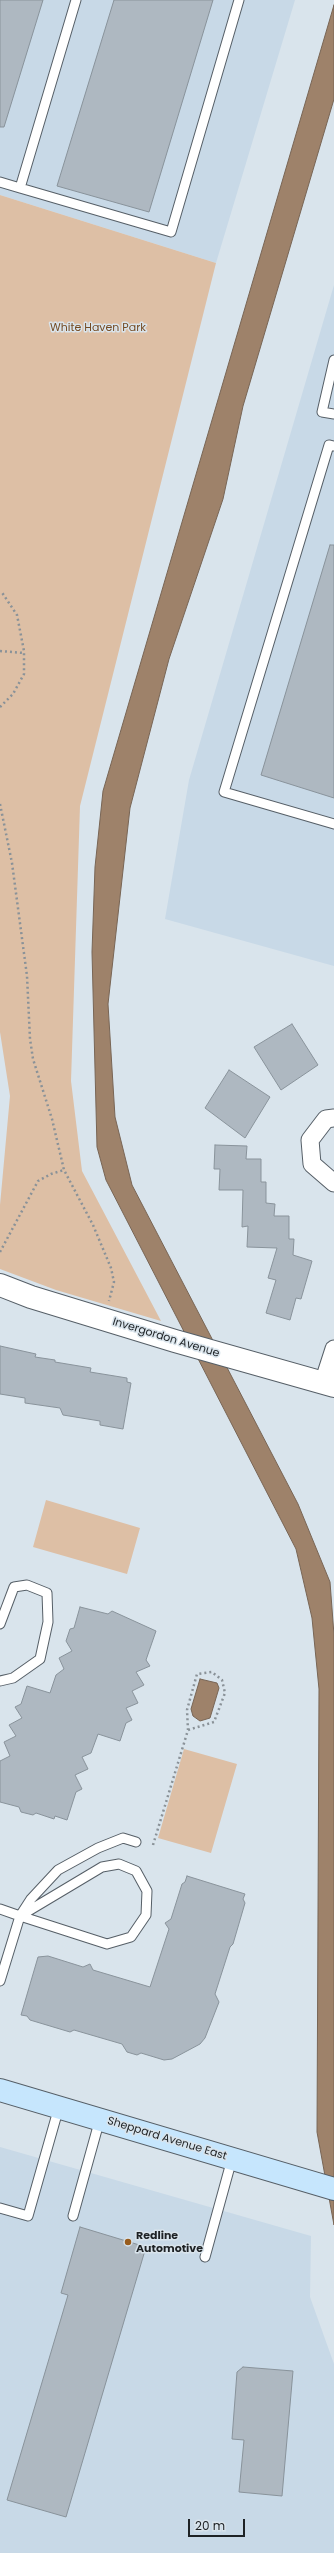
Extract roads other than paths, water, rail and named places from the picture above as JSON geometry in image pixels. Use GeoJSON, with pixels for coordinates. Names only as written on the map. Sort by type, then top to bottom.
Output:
{"type":"FeatureCollection","features":[{"type":"Feature","properties":{"kind":"main road","name":"Sheppard Avenue East"},"geometry":{"type":"LineString","coordinates":[[0,2090],[334,2189]]}},
{"type":"Feature","properties":{"kind":"street"},"geometry":{"type":"LineString","coordinates":[[334,1118],[326,1119],[310,1140],[312,1164],[334,1183]]}},
{"type":"Feature","properties":{"kind":"street","name":"Invergordon Avenue"},"geometry":{"type":"LineString","coordinates":[[0,1285],[31,1297],[104,1320],[233,1359],[328,1385]]}},
{"type":"Feature","properties":{"kind":"street"},"geometry":{"type":"LineString","coordinates":[[328,1385],[334,1349]]}},
{"type":"Feature","properties":{"kind":"lane"},"geometry":{"type":"LineString","coordinates":[[20,188],[76,0]]}},
{"type":"Feature","properties":{"kind":"lane"},"geometry":{"type":"LineString","coordinates":[[0,182],[171,232],[239,0]]}},
{"type":"Feature","properties":{"kind":"lane"},"geometry":{"type":"LineString","coordinates":[[334,360],[322,412],[334,414]]}},
{"type":"Feature","properties":{"kind":"lane"},"geometry":{"type":"LineString","coordinates":[[334,446],[329,445],[224,792],[334,824]]}},
{"type":"Feature","properties":{"kind":"lane"},"geometry":{"type":"LineString","coordinates":[[0,1624],[14,1587],[27,1585],[47,1593],[48,1622],[40,1659],[13,1678],[0,1681]]}},
{"type":"Feature","properties":{"kind":"lane"},"geometry":{"type":"LineString","coordinates":[[0,1981],[20,1916],[31,1899],[58,1870],[98,1848],[123,1838],[136,1842]]}},
{"type":"Feature","properties":{"kind":"lane"},"geometry":{"type":"LineString","coordinates":[[0,1909],[20,1916],[107,1944],[131,1937],[146,1915],[147,1891],[136,1870],[119,1864],[102,1867],[20,1916]]}},
{"type":"Feature","properties":{"kind":"lane"},"geometry":{"type":"LineString","coordinates":[[0,2208],[28,2216],[59,2107]]}},
{"type":"Feature","properties":{"kind":"lane"},"geometry":{"type":"LineString","coordinates":[[73,2216],[100,2119]]}},
{"type":"Feature","properties":{"kind":"lane"},"geometry":{"type":"LineString","coordinates":[[205,2257],[232,2159]]}},
{"type":"Feature","properties":{"kind":"place","name":"Redline Automotive"},"geometry":{"type":"Point","coordinates":[128,2242]}},
{"type":"Feature","properties":{"kind":"park label","name":"White Haven Park"},"geometry":{"type":"Point","coordinates":[98,328]}}]}
